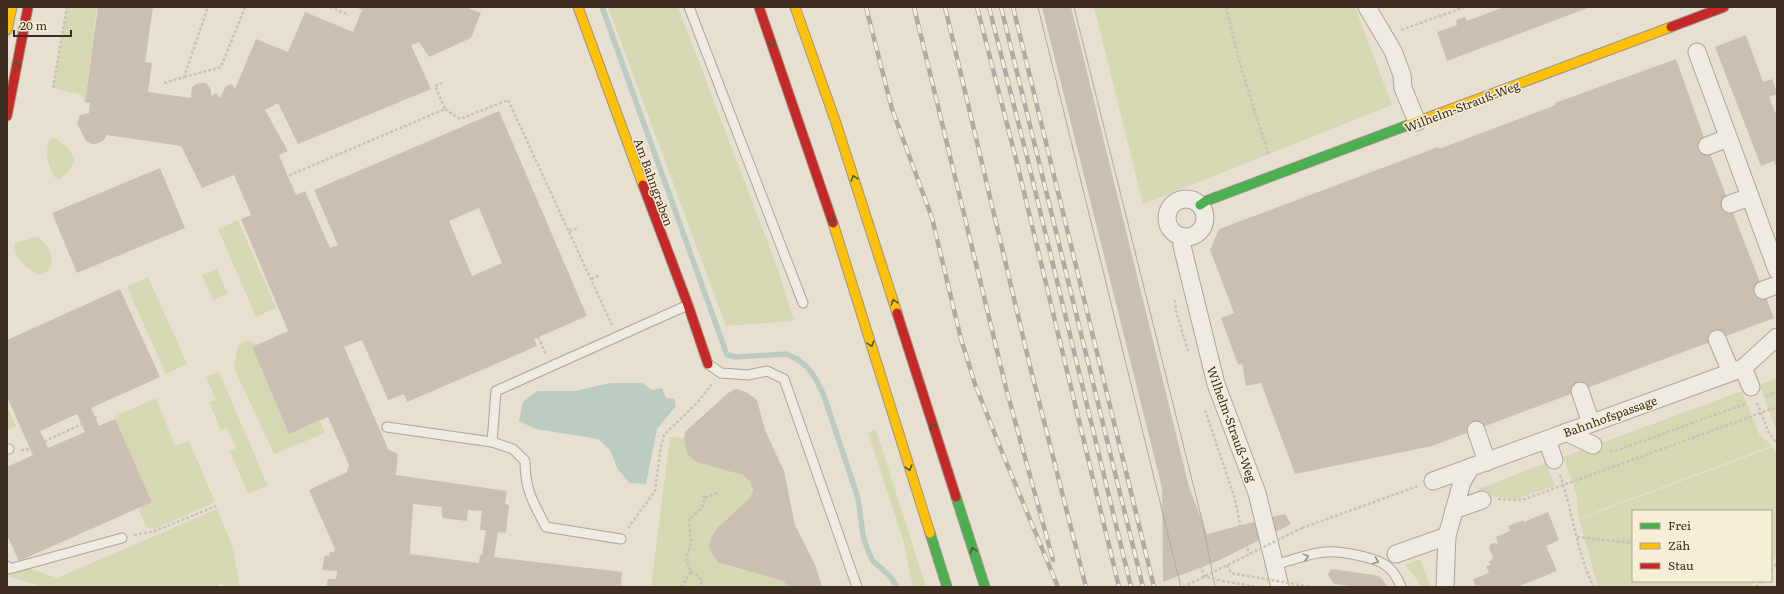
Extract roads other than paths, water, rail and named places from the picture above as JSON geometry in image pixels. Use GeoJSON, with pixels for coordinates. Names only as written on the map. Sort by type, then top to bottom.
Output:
{"type":"FeatureCollection","features":[{"type":"Feature","properties":{"kind":"main road"},"geometry":{"type":"LineString","coordinates":[[7,30],[12,7]]}},
{"type":"Feature","properties":{"kind":"main road"},"geometry":{"type":"LineString","coordinates":[[7,116],[28,7]]}},
{"type":"Feature","properties":{"kind":"main road","name":"Am Bahngraben"},"geometry":{"type":"LineString","coordinates":[[578,7],[665,247],[688,305],[708,364]]}},
{"type":"Feature","properties":{"kind":"main road"},"geometry":{"type":"LineString","coordinates":[[759,7],[831,218],[947,587]]}},
{"type":"Feature","properties":{"kind":"main road"},"geometry":{"type":"LineString","coordinates":[[795,7],[836,123],[985,587]]}},
{"type":"Feature","properties":{"kind":"main road","name":"Wilhelm-Strauß-Weg"},"geometry":{"type":"LineString","coordinates":[[1200,205],[1206,201],[1724,7]]}},
{"type":"Feature","properties":{"kind":"street"},"geometry":{"type":"LineString","coordinates":[[1367,7],[1393,51],[1402,75],[1404,88],[1417,122]]}},
{"type":"Feature","properties":{"kind":"street"},"geometry":{"type":"LineString","coordinates":[[1697,52],[1777,270]]}},
{"type":"Feature","properties":{"kind":"street"},"geometry":{"type":"LineString","coordinates":[[1707,146],[1728,138]]}},
{"type":"Feature","properties":{"kind":"street"},"geometry":{"type":"LineString","coordinates":[[1730,204],[1750,197]]}},
{"type":"Feature","properties":{"kind":"street"},"geometry":{"type":"LineString","coordinates":[[1187,199],[1200,205],[1205,216],[1203,228],[1198,234],[1191,237],[1183,237],[1171,230],[1168,224],[1169,210],[1173,204],[1187,199]]}},
{"type":"Feature","properties":{"kind":"street","name":"Wilhelm-Strauß-Weg"},"geometry":{"type":"LineString","coordinates":[[1183,237],[1182,246],[1214,378],[1257,493],[1280,587]]}},
{"type":"Feature","properties":{"kind":"street","name":"Bahnhofspassage"},"geometry":{"type":"LineString","coordinates":[[1433,481],[1737,370],[1777,337]]}},
{"type":"Feature","properties":{"kind":"street"},"geometry":{"type":"LineString","coordinates":[[1717,339],[1753,394]]}},
{"type":"Feature","properties":{"kind":"street"},"geometry":{"type":"LineString","coordinates":[[1580,391],[1591,423]]}},
{"type":"Feature","properties":{"kind":"street"},"geometry":{"type":"LineString","coordinates":[[1444,587],[1447,536],[1454,510],[1462,482],[1479,464],[1476,430]]}},
{"type":"Feature","properties":{"kind":"street"},"geometry":{"type":"LineString","coordinates":[[1566,432],[1594,445]]}},
{"type":"Feature","properties":{"kind":"street"},"geometry":{"type":"LineString","coordinates":[[1547,440],[1554,460]]}},
{"type":"Feature","properties":{"kind":"street"},"geometry":{"type":"LineString","coordinates":[[1454,510],[1482,500]]}},
{"type":"Feature","properties":{"kind":"street"},"geometry":{"type":"LineString","coordinates":[[1396,554],[1447,536]]}},
{"type":"Feature","properties":{"kind":"lane"},"geometry":{"type":"LineString","coordinates":[[689,7],[803,303]]}},
{"type":"Feature","properties":{"kind":"lane"},"geometry":{"type":"LineString","coordinates":[[492,442],[496,391],[688,305]]}},
{"type":"Feature","properties":{"kind":"lane"},"geometry":{"type":"LineString","coordinates":[[708,364],[721,373],[748,375],[767,371],[784,379],[857,587]]}},
{"type":"Feature","properties":{"kind":"lane"},"geometry":{"type":"LineString","coordinates":[[387,427],[492,442],[513,450],[525,461],[525,479],[530,498],[546,527],[621,539]]}},
{"type":"Feature","properties":{"kind":"lane"},"geometry":{"type":"LineString","coordinates":[[7,566],[9,569],[122,538]]}},
{"type":"Feature","properties":{"kind":"lane"},"geometry":{"type":"LineString","coordinates":[[1274,565],[1325,552],[1338,553],[1370,559],[1386,565],[1392,571],[1401,587]]}},
{"type":"Feature","properties":{"kind":"waterway"},"geometry":{"type":"LineString","coordinates":[[602,7],[727,355],[736,357],[786,354],[797,359],[807,367],[816,379],[824,396],[858,498],[863,535],[868,551],[873,561],[890,576],[897,587]]}},
{"type":"Feature","properties":{"kind":"tram line"},"geometry":{"type":"LineString","coordinates":[[1038,7],[1181,587]]}},
{"type":"Feature","properties":{"kind":"tram line"},"geometry":{"type":"LineString","coordinates":[[1074,7],[1203,524],[1215,587]]}},
{"type":"Feature","properties":{"kind":"railway"},"geometry":{"type":"LineString","coordinates":[[866,7],[892,109],[932,218],[961,339],[975,384],[1058,587]]}},
{"type":"Feature","properties":{"kind":"railway"},"geometry":{"type":"LineString","coordinates":[[914,7],[1006,388],[1053,560]]}},
{"type":"Feature","properties":{"kind":"railway"},"geometry":{"type":"LineString","coordinates":[[945,7],[1029,362],[1086,587]]}},
{"type":"Feature","properties":{"kind":"railway"},"geometry":{"type":"LineString","coordinates":[[977,7],[1017,163],[1119,587]]}},
{"type":"Feature","properties":{"kind":"railway"},"geometry":{"type":"LineString","coordinates":[[989,7],[1027,157],[1131,587]]}},
{"type":"Feature","properties":{"kind":"railway"},"geometry":{"type":"LineString","coordinates":[[1001,7],[1143,587]]}},
{"type":"Feature","properties":{"kind":"railway"},"geometry":{"type":"LineString","coordinates":[[1013,7],[1154,587]]}}]}
